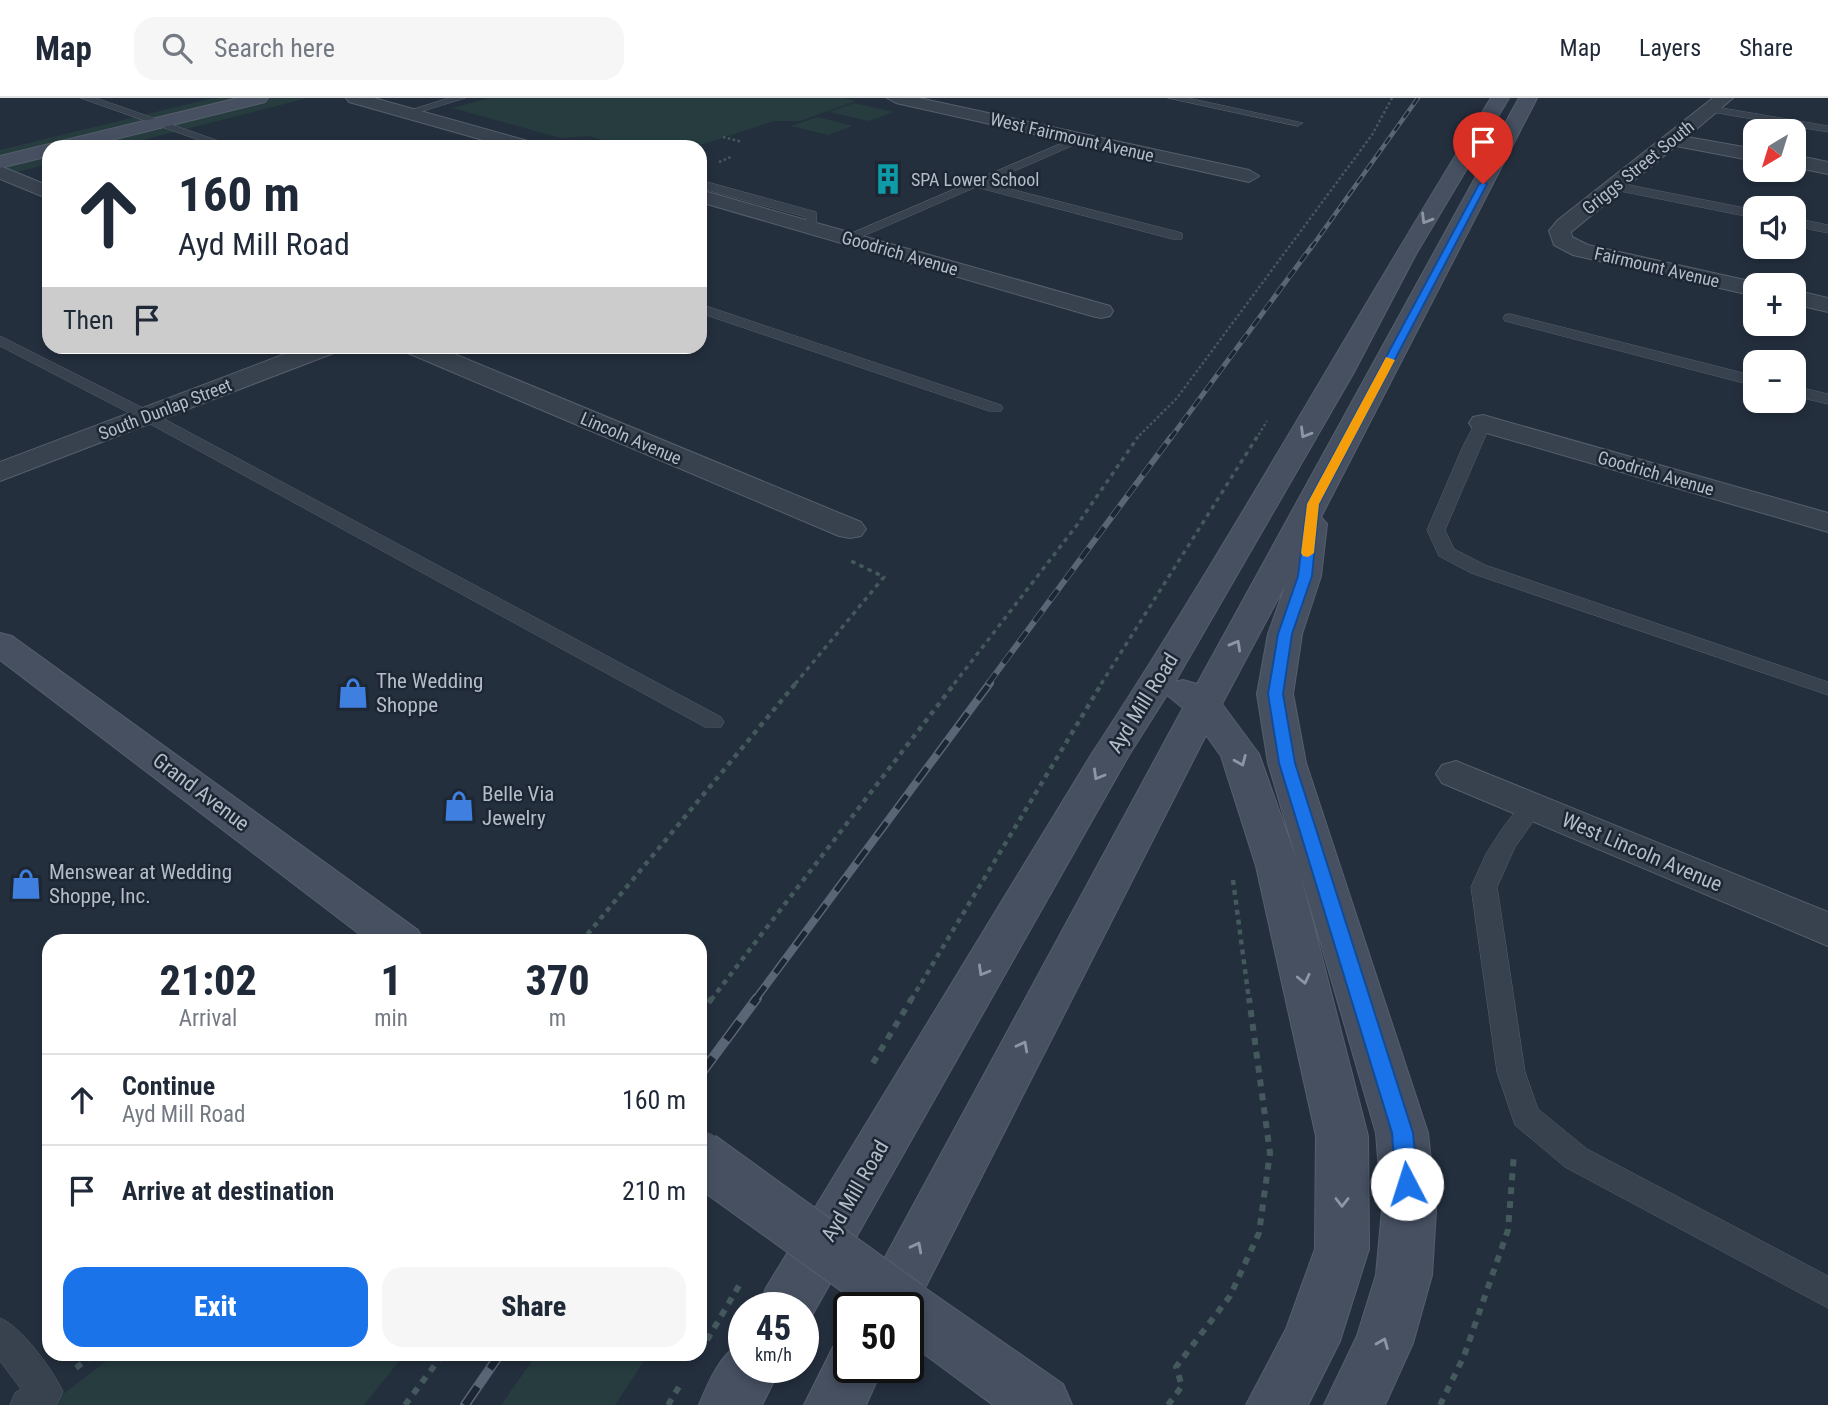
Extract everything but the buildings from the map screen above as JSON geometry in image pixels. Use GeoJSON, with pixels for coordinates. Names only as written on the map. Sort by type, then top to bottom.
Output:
{"type":"FeatureCollection","features":[{"type":"Feature","properties":{"kind":"main road"},"geometry":{"type":"LineString","coordinates":[[90,140],[258,98]]}},
{"type":"Feature","properties":{"kind":"main road","name":"Ayd Mill Road"},"geometry":{"type":"LineString","coordinates":[[894,1292],[1203,705],[1313,504],[1523,101]]}},
{"type":"Feature","properties":{"kind":"main road","name":"Ayd Mill Road"},"geometry":{"type":"LineString","coordinates":[[795,1292],[1110,755],[1161,676],[1340,374],[1405,254],[1523,101]]}},
{"type":"Feature","properties":{"kind":"main road"},"geometry":{"type":"LineString","coordinates":[[0,162],[42,152]]}},
{"type":"Feature","properties":{"kind":"main road"},"geometry":{"type":"LineString","coordinates":[[1313,504],[1305,576],[1285,634],[1275,694],[1287,763],[1402,1133],[1409,1210],[1404,1275],[1384,1343],[1354,1405]]}},
{"type":"Feature","properties":{"kind":"main road","name":"Grand Avenue"},"geometry":{"type":"LineString","coordinates":[[0,643],[390,934]]}},
{"type":"Feature","properties":{"kind":"main road"},"geometry":{"type":"LineString","coordinates":[[1161,676],[1203,705],[1240,754],[1277,866],[1342,1136],[1342,1249],[1311,1341],[1276,1405]]}},
{"type":"Feature","properties":{"kind":"main road"},"geometry":{"type":"LineString","coordinates":[[707,1162],[887,1292]]}},
{"type":"Feature","properties":{"kind":"main road"},"geometry":{"type":"LineString","coordinates":[[924,1319],[1042,1405]]}},
{"type":"Feature","properties":{"kind":"main road"},"geometry":{"type":"LineString","coordinates":[[729,1405],[742,1383]]}},
{"type":"Feature","properties":{"kind":"main road"},"geometry":{"type":"LineString","coordinates":[[834,1405],[846,1383]]}},
{"type":"Feature","properties":{"kind":"street"},"geometry":{"type":"LineString","coordinates":[[355,98],[503,140]]}},
{"type":"Feature","properties":{"kind":"street","name":"West Fairmount Avenue"},"geometry":{"type":"LineString","coordinates":[[896,98],[1249,176]]}},
{"type":"Feature","properties":{"kind":"street"},"geometry":{"type":"LineString","coordinates":[[954,111],[988,98]]}},
{"type":"Feature","properties":{"kind":"street","name":"Griggs Street South"},"geometry":{"type":"LineString","coordinates":[[1562,240],[1560,231],[1566,225],[1717,104]]}},
{"type":"Feature","properties":{"kind":"street"},"geometry":{"type":"LineString","coordinates":[[1674,140],[1743,153]]}},
{"type":"Feature","properties":{"kind":"street"},"geometry":{"type":"LineString","coordinates":[[1806,164],[1828,168]]}},
{"type":"Feature","properties":{"kind":"street"},"geometry":{"type":"LineString","coordinates":[[0,172],[42,190]]}},
{"type":"Feature","properties":{"kind":"street","name":"Goodrich Avenue"},"geometry":{"type":"LineString","coordinates":[[707,201],[847,238],[1101,311]]}},
{"type":"Feature","properties":{"kind":"street","name":"Fairmount Avenue"},"geometry":{"type":"LineString","coordinates":[[1562,240],[1581,250],[1743,286]]}},
{"type":"Feature","properties":{"kind":"street"},"geometry":{"type":"LineString","coordinates":[[1806,300],[1828,305]]}},
{"type":"Feature","properties":{"kind":"street","name":"South Dunlap Street"},"geometry":{"type":"LineString","coordinates":[[0,472],[309,354]]}},
{"type":"Feature","properties":{"kind":"street","name":"Lincoln Avenue"},"geometry":{"type":"LineString","coordinates":[[431,354],[850,529]]}},
{"type":"Feature","properties":{"kind":"street","name":"Goodrich Avenue"},"geometry":{"type":"LineString","coordinates":[[1483,423],[1828,523]]}},
{"type":"Feature","properties":{"kind":"street","name":"West Lincoln Avenue"},"geometry":{"type":"LineString","coordinates":[[1456,774],[1828,930]]}},
{"type":"Feature","properties":{"kind":"lane"},"geometry":{"type":"LineString","coordinates":[[86,98],[209,140]]}},
{"type":"Feature","properties":{"kind":"lane"},"geometry":{"type":"LineString","coordinates":[[407,113],[460,98]]}},
{"type":"Feature","properties":{"kind":"lane"},"geometry":{"type":"LineString","coordinates":[[1173,98],[1298,123]]}},
{"type":"Feature","properties":{"kind":"lane"},"geometry":{"type":"LineString","coordinates":[[1717,104],[1828,129]]}},
{"type":"Feature","properties":{"kind":"lane"},"geometry":{"type":"LineString","coordinates":[[847,238],[1079,138]]}},
{"type":"Feature","properties":{"kind":"lane"},"geometry":{"type":"LineString","coordinates":[[974,183],[1177,236]]}},
{"type":"Feature","properties":{"kind":"lane"},"geometry":{"type":"LineString","coordinates":[[707,186],[813,215],[811,228]]}},
{"type":"Feature","properties":{"kind":"lane"},"geometry":{"type":"LineString","coordinates":[[1614,186],[1743,213]]}},
{"type":"Feature","properties":{"kind":"lane"},"geometry":{"type":"LineString","coordinates":[[1806,224],[1828,229]]}},
{"type":"Feature","properties":{"kind":"lane"},"geometry":{"type":"LineString","coordinates":[[707,310],[995,408]]}},
{"type":"Feature","properties":{"kind":"lane"},"geometry":{"type":"LineString","coordinates":[[1510,318],[1743,378]]}},
{"type":"Feature","properties":{"kind":"lane"},"geometry":{"type":"LineString","coordinates":[[0,340],[147,416],[713,722]]}},
{"type":"Feature","properties":{"kind":"lane"},"geometry":{"type":"LineString","coordinates":[[1806,394],[1828,399]]}},
{"type":"Feature","properties":{"kind":"lane"},"geometry":{"type":"LineString","coordinates":[[1483,423],[1436,530],[1446,552],[1478,569],[1828,689]]}},
{"type":"Feature","properties":{"kind":"lane"},"geometry":{"type":"LineString","coordinates":[[1532,806],[1505,839],[1492,862],[1484,887],[1511,1072],[1526,1116],[1576,1158],[1828,1293]]}},
{"type":"Feature","properties":{"kind":"lane"},"geometry":{"type":"LineString","coordinates":[[0,1334],[45,1392],[28,1405]]}},
{"type":"Feature","properties":{"kind":"path"},"geometry":{"type":"LineString","coordinates":[[707,1005],[1077,525],[1134,441],[1185,387],[1372,135],[1392,98]]}},
{"type":"Feature","properties":{"kind":"path"},"geometry":{"type":"LineString","coordinates":[[723,137],[742,142]]}},
{"type":"Feature","properties":{"kind":"path"},"geometry":{"type":"LineString","coordinates":[[719,162],[731,158]]}},
{"type":"Feature","properties":{"kind":"path"},"geometry":{"type":"LineString","coordinates":[[588,934],[884,577],[851,561]]}},
{"type":"Feature","properties":{"kind":"path"},"geometry":{"type":"LineString","coordinates":[[1168,1405],[1182,1385],[1176,1367],[1230,1296],[1259,1233],[1270,1153],[1232,874]]}},
{"type":"Feature","properties":{"kind":"path"},"geometry":{"type":"LineString","coordinates":[[1440,1405],[1464,1356],[1508,1230],[1514,1151],[1526,1116]]}},
{"type":"Feature","properties":{"kind":"path"},"geometry":{"type":"LineString","coordinates":[[405,1405],[438,1361]]}},
{"type":"Feature","properties":{"kind":"green space"},"geometry":{"type":"Polygon","coordinates":[[[213,98],[308,98],[143,140],[42,140],[42,166],[0,176],[0,150],[213,98]]]}},
{"type":"Feature","properties":{"kind":"green space"},"geometry":{"type":"Polygon","coordinates":[[[489,98],[843,98],[856,101],[800,121],[774,121],[707,143],[707,140],[603,140],[588,136],[561,138],[452,108],[489,98]]]}},
{"type":"Feature","properties":{"kind":"green space"},"geometry":{"type":"Polygon","coordinates":[[[854,103],[894,112],[869,121],[829,112],[854,103]]]}},
{"type":"Feature","properties":{"kind":"green space"},"geometry":{"type":"Polygon","coordinates":[[[817,117],[853,126],[828,135],[791,126],[817,117]]]}},
{"type":"Feature","properties":{"kind":"green space"},"geometry":{"type":"Polygon","coordinates":[[[106,1361],[399,1361],[364,1405],[49,1405],[106,1361]]]}},
{"type":"Feature","properties":{"kind":"green space"},"geometry":{"type":"Polygon","coordinates":[[[532,1361],[644,1361],[615,1405],[501,1405],[532,1361]]]}},
{"type":"Feature","properties":{"kind":"railway"},"geometry":{"type":"LineString","coordinates":[[1311,248],[1418,98]]}},
{"type":"Feature","properties":{"kind":"railway"},"geometry":{"type":"LineString","coordinates":[[1170,439],[1312,246]]}},
{"type":"Feature","properties":{"kind":"railway"},"geometry":{"type":"LineString","coordinates":[[988,684],[1171,437]]}},
{"type":"Feature","properties":{"kind":"railway"},"geometry":{"type":"LineString","coordinates":[[755,1000],[990,683]]}},
{"type":"Feature","properties":{"kind":"railway"},"geometry":{"type":"LineString","coordinates":[[707,1066],[757,998]]}},
{"type":"Feature","properties":{"kind":"railway"},"geometry":{"type":"LineString","coordinates":[[465,1405],[495,1361]]}},
{"type":"Feature","properties":{"kind":"slow traffic"},"geometry":{"type":"LineString","coordinates":[[1308,553],[1313,504],[1390,360]]}},
{"type":"Feature","properties":{"kind":"place","name":"SPA Lower School"},"geometry":{"type":"Point","coordinates":[888,179]}},
{"type":"Feature","properties":{"kind":"place","name":"The Wedding Shoppe"},"geometry":{"type":"Point","coordinates":[353,693]}},
{"type":"Feature","properties":{"kind":"place","name":"Belle Via Jewelry"},"geometry":{"type":"Point","coordinates":[459,806]}},
{"type":"Feature","properties":{"kind":"place","name":"Menswear at Wedding Shoppe, Inc."},"geometry":{"type":"Point","coordinates":[26,884]}},
{"type":"Feature","properties":{"kind":"route"},"geometry":{"type":"LineString","coordinates":[[1407,1184],[1402,1133],[1336,928],[1287,763],[1275,694],[1285,634],[1305,576],[1313,504],[1483,184]]}}]}
